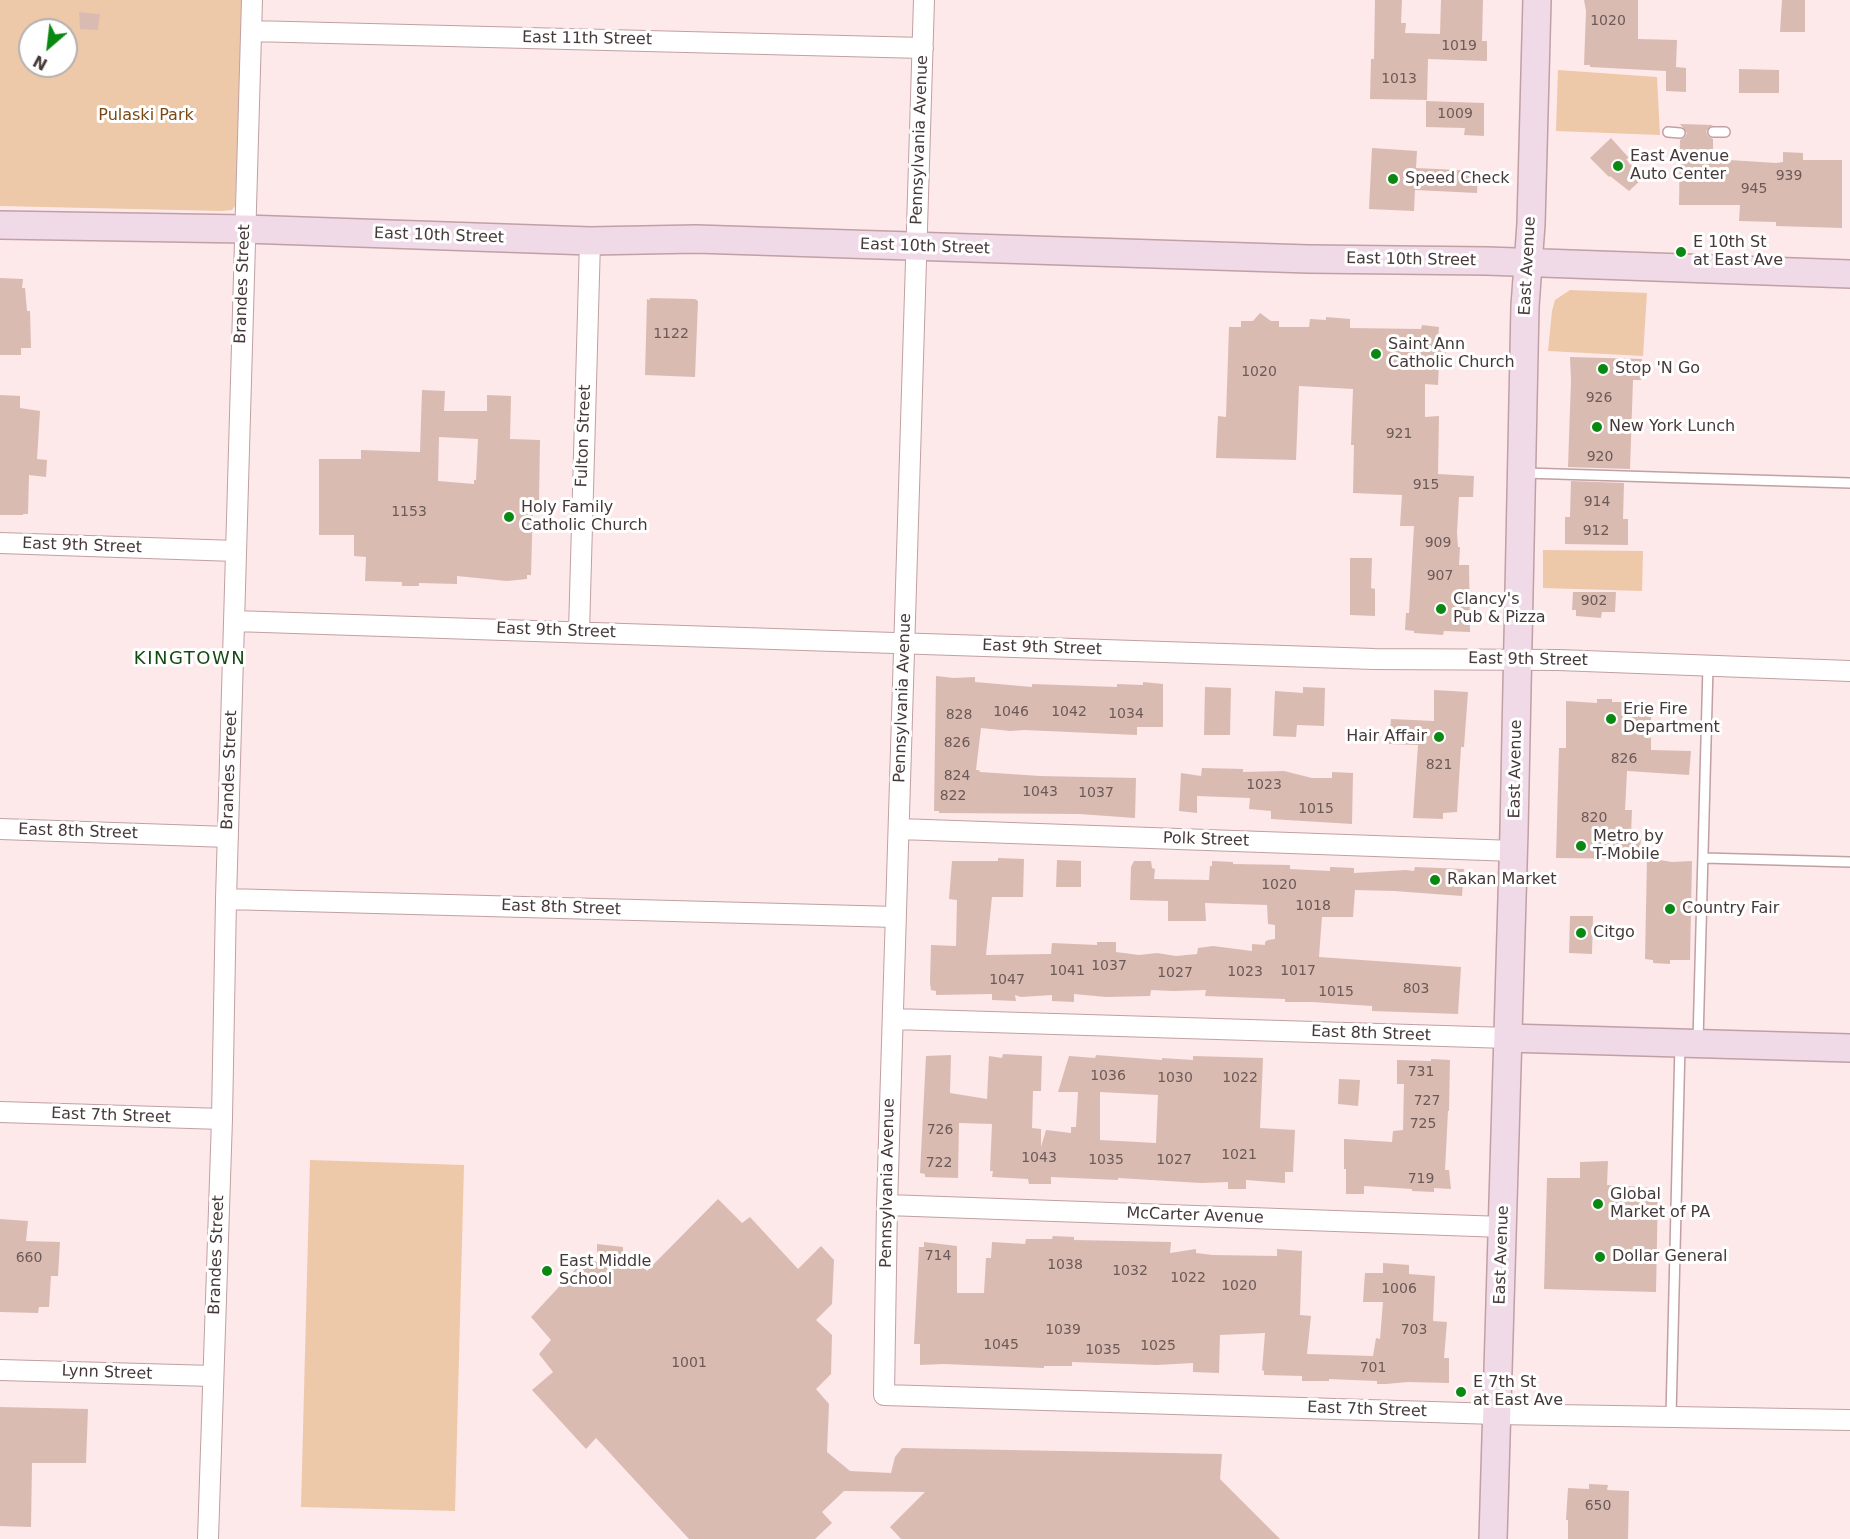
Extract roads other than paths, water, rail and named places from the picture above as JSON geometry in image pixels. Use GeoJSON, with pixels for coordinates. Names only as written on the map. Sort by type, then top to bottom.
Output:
{"type":"FeatureCollection","features":[{"type":"Feature","properties":{"kind":"street","name":"Brandes Street"},"geometry":{"type":"LineString","coordinates":[[208,1539],[222,1119],[226,899],[252,0]]}},
{"type":"Feature","properties":{"kind":"street","name":"Pennsylvania Avenue"},"geometry":{"type":"LineString","coordinates":[[884,1395],[887,1205],[924,0]]}},
{"type":"Feature","properties":{"kind":"street","name":"East Avenue"},"geometry":{"type":"LineString","coordinates":[[1493,1539],[1514,851],[1526,306],[1537,0]]}},
{"type":"Feature","properties":{"kind":"street","name":"East 11th Street"},"geometry":{"type":"LineString","coordinates":[[251,31],[923,48]]}},
{"type":"Feature","properties":{"kind":"street","name":"East 10th Street"},"geometry":{"type":"LineString","coordinates":[[0,225],[245,229],[590,241],[696,239],[1850,274]]}},
{"type":"Feature","properties":{"kind":"street","name":"Fulton Street"},"geometry":{"type":"LineString","coordinates":[[579,632],[590,241]]}},
{"type":"Feature","properties":{"kind":"street","name":"East 9th Street"},"geometry":{"type":"LineString","coordinates":[[0,543],[236,551]]}},
{"type":"Feature","properties":{"kind":"street","name":"East 9th Street"},"geometry":{"type":"LineString","coordinates":[[234,621],[1363,659],[1518,660],[1850,671]]}},
{"type":"Feature","properties":{"kind":"street","name":"East 8th Street"},"geometry":{"type":"LineString","coordinates":[[0,829],[228,837]]}},
{"type":"Feature","properties":{"kind":"street","name":"Polk Street"},"geometry":{"type":"LineString","coordinates":[[898,829],[1514,851]]}},
{"type":"Feature","properties":{"kind":"street","name":"East 8th Street"},"geometry":{"type":"LineString","coordinates":[[226,899],[896,917]]}},
{"type":"Feature","properties":{"kind":"street","name":"East 8th Street"},"geometry":{"type":"LineString","coordinates":[[893,1019],[1850,1048]]}},
{"type":"Feature","properties":{"kind":"street","name":"East 7th Street"},"geometry":{"type":"LineString","coordinates":[[0,1112],[222,1119]]}},
{"type":"Feature","properties":{"kind":"street","name":"McCarter Avenue"},"geometry":{"type":"LineString","coordinates":[[887,1205],[1503,1227]]}},
{"type":"Feature","properties":{"kind":"street","name":"Lynn Street"},"geometry":{"type":"LineString","coordinates":[[0,1370],[213,1376]]}},
{"type":"Feature","properties":{"kind":"street","name":"East 7th Street"},"geometry":{"type":"LineString","coordinates":[[884,1395],[1496,1414],[1850,1420]]}},
{"type":"Feature","properties":{"kind":"lane"},"geometry":{"type":"LineString","coordinates":[[1668,132],[1680,133]]}},
{"type":"Feature","properties":{"kind":"lane"},"geometry":{"type":"LineString","coordinates":[[1713,132],[1725,132]]}},
{"type":"Feature","properties":{"kind":"lane"},"geometry":{"type":"LineString","coordinates":[[1522,473],[1850,483]]}},
{"type":"Feature","properties":{"kind":"lane"},"geometry":{"type":"LineString","coordinates":[[1671,1416],[1689,1044],[1704,858],[1708,666]]}},
{"type":"Feature","properties":{"kind":"lane"},"geometry":{"type":"LineString","coordinates":[[1704,858],[1850,862]]}},
{"type":"Feature","properties":{"kind":"place","name":"East Avenue Auto Center"},"geometry":{"type":"Point","coordinates":[1618,166]}},
{"type":"Feature","properties":{"kind":"place","name":"Speed Check"},"geometry":{"type":"Point","coordinates":[1393,179]}},
{"type":"Feature","properties":{"kind":"place","name":"E 10th St at East Ave"},"geometry":{"type":"Point","coordinates":[1681,252]}},
{"type":"Feature","properties":{"kind":"place","name":"Saint Ann Catholic Church"},"geometry":{"type":"Point","coordinates":[1376,354]}},
{"type":"Feature","properties":{"kind":"place","name":"Stop 'N Go"},"geometry":{"type":"Point","coordinates":[1603,369]}},
{"type":"Feature","properties":{"kind":"place","name":"New York Lunch"},"geometry":{"type":"Point","coordinates":[1597,427]}},
{"type":"Feature","properties":{"kind":"place","name":"Holy Family Catholic Church"},"geometry":{"type":"Point","coordinates":[509,517]}},
{"type":"Feature","properties":{"kind":"place","name":"Clancy's Pub & Pizza"},"geometry":{"type":"Point","coordinates":[1441,609]}},
{"type":"Feature","properties":{"kind":"place","name":"Erie Fire Department"},"geometry":{"type":"Point","coordinates":[1611,719]}},
{"type":"Feature","properties":{"kind":"place","name":"Hair Affair"},"geometry":{"type":"Point","coordinates":[1439,737]}},
{"type":"Feature","properties":{"kind":"place","name":"Metro by T-Mobile"},"geometry":{"type":"Point","coordinates":[1581,846]}},
{"type":"Feature","properties":{"kind":"place","name":"Rakan Market"},"geometry":{"type":"Point","coordinates":[1435,880]}},
{"type":"Feature","properties":{"kind":"place","name":"Country Fair"},"geometry":{"type":"Point","coordinates":[1670,909]}},
{"type":"Feature","properties":{"kind":"place","name":"Citgo"},"geometry":{"type":"Point","coordinates":[1581,933]}},
{"type":"Feature","properties":{"kind":"place","name":"Global Market of PA"},"geometry":{"type":"Point","coordinates":[1598,1204]}},
{"type":"Feature","properties":{"kind":"place","name":"Dollar General"},"geometry":{"type":"Point","coordinates":[1600,1257]}},
{"type":"Feature","properties":{"kind":"place","name":"East Middle School"},"geometry":{"type":"Point","coordinates":[547,1271]}},
{"type":"Feature","properties":{"kind":"place","name":"E 7th St at East Ave"},"geometry":{"type":"Point","coordinates":[1461,1392]}},
{"type":"Feature","properties":{"kind":"district","name":"KINGTOWN"},"geometry":{"type":"Point","coordinates":[190,659]}},
{"type":"Feature","properties":{"kind":"park label","name":"Pulaski Park"},"geometry":{"type":"Point","coordinates":[146,116]}}]}
